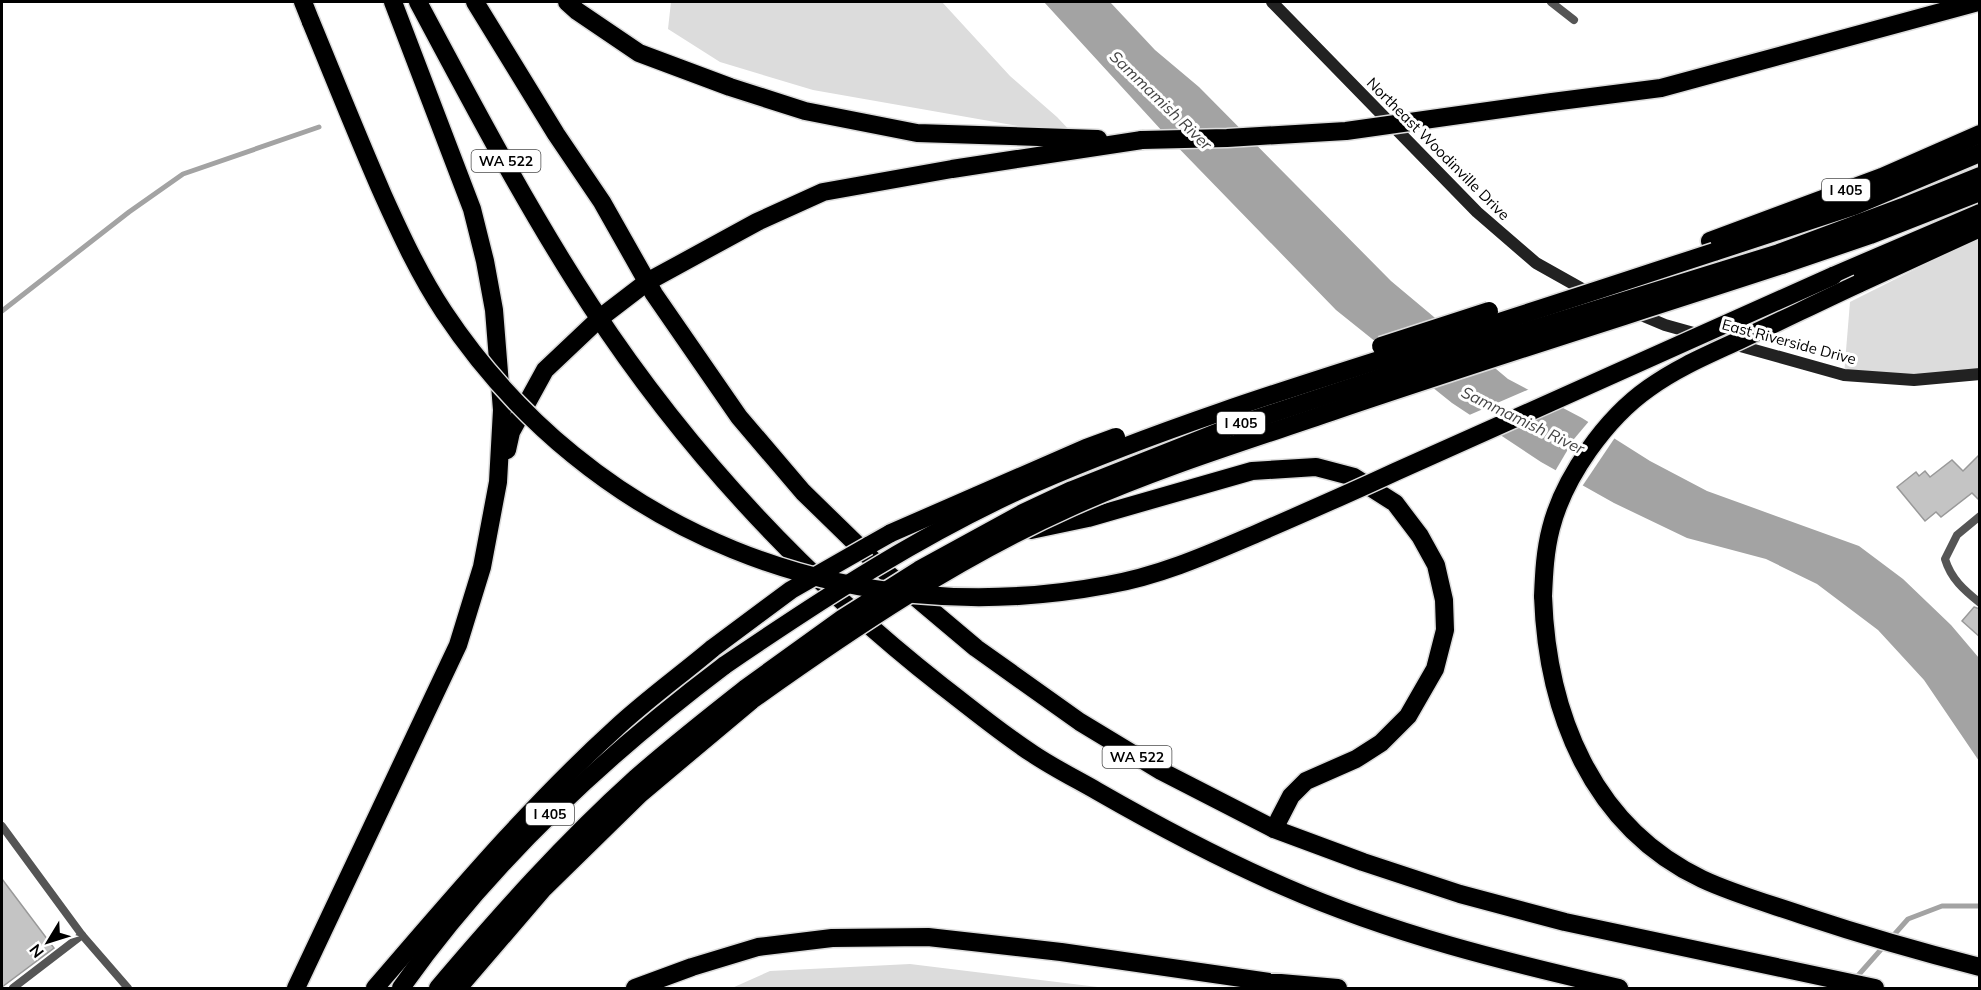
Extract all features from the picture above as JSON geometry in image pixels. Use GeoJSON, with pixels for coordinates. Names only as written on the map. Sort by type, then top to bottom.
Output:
{"type":"FeatureCollection","features":[{"type":"Feature","properties":{"kind":"highway"},"geometry":{"type":"LineString","coordinates":[[303,2],[366,157],[404,242],[442,310],[485,368],[527,414],[587,466],[651,510],[716,543],[804,575],[867,589],[945,598],[1038,596],[1112,585],[1189,562],[1980,213]]}},
{"type":"Feature","properties":{"kind":"highway"},"geometry":{"type":"LineString","coordinates":[[393,2],[472,209],[485,261],[494,310],[502,410],[498,482]]}},
{"type":"Feature","properties":{"kind":"highway","name":"WA 522"},"geometry":{"type":"LineString","coordinates":[[418,2],[519,186],[600,318],[653,392],[726,483],[802,565],[895,649],[1034,755],[1169,832],[1287,888],[1398,930],[1463,950],[1507,963],[1619,988]]}},
{"type":"Feature","properties":{"kind":"highway","name":"WA 522"},"geometry":{"type":"LineString","coordinates":[[475,2],[556,134],[602,202],[647,282],[739,417],[803,492],[881,568],[976,648],[1080,722],[1161,771],[1274,829],[1363,862],[1460,894],[1565,922],[1875,988]]}},
{"type":"Feature","properties":{"kind":"highway"},"geometry":{"type":"LineString","coordinates":[[567,2],[639,53],[730,87],[805,111],[917,133],[1142,140],[1346,131],[1661,88],[1978,2]]}},
{"type":"Feature","properties":{"kind":"highway","name":"I 405"},"geometry":{"type":"LineString","coordinates":[[401,988],[490,877],[556,808],[627,742],[725,665],[897,553],[1031,485],[1119,448],[1712,246],[1882,177],[1980,134]]}},
{"type":"Feature","properties":{"kind":"highway"},"geometry":{"type":"LineString","coordinates":[[296,988],[458,645],[482,567],[498,482],[512,432],[545,370],[600,318],[647,282],[756,222],[824,192],[1142,140]]}},
{"type":"Feature","properties":{"kind":"highway","name":"I 405"},"geometry":{"type":"LineString","coordinates":[[385,988],[426,929],[457,891],[547,794],[616,728],[713,648],[791,590],[891,533],[1086,448],[1205,404],[1712,246],[1854,206],[1980,153]]}},
{"type":"Feature","properties":{"kind":"highway","name":"I 405"},"geometry":{"type":"LineString","coordinates":[[458,988],[544,888],[640,794],[749,694],[957,564],[1070,507],[1153,472],[1781,259],[1980,176]]}},
{"type":"Feature","properties":{"kind":"highway","name":"I 405"},"geometry":{"type":"LineString","coordinates":[[438,988],[501,914],[611,802],[662,757],[749,694],[843,618],[918,570],[1023,513],[1072,490],[1231,427],[1437,359],[1870,235],[1980,192]]}},
{"type":"Feature","properties":{"kind":"highway"},"geometry":{"type":"LineString","coordinates":[[1980,228],[1678,368],[1647,389],[1620,412],[1594,443],[1563,495],[1551,527],[1544,562],[1543,596],[1549,666],[1575,749],[1610,806],[1642,839],[1701,878],[1758,900],[1980,967]]}},
{"type":"Feature","properties":{"kind":"highway"},"geometry":{"type":"LineString","coordinates":[[1017,533],[1089,518],[1252,471],[1316,467],[1354,477],[1395,503],[1420,536],[1436,565],[1444,600],[1444,630],[1436,669],[1408,717],[1381,743],[1356,759],[1306,781],[1291,796],[1274,829]]}},
{"type":"Feature","properties":{"kind":"highway"},"geometry":{"type":"LineString","coordinates":[[375,988],[426,929]]}},
{"type":"Feature","properties":{"kind":"highway"},"geometry":{"type":"LineString","coordinates":[[635,988],[692,967],[758,947],[832,938],[918,937],[1061,952],[1269,982],[1338,988]]}},
{"type":"Feature","properties":{"kind":"main road","name":"Northeast Woodinville Drive"},"geometry":{"type":"LineString","coordinates":[[1272,2],[1494,227],[1536,263],[1597,298]]}},
{"type":"Feature","properties":{"kind":"main road","name":"East Riverside Drive"},"geometry":{"type":"LineString","coordinates":[[1597,298],[1665,325],[1844,375],[1914,380],[1980,374]]}},
{"type":"Feature","properties":{"kind":"lane"},"geometry":{"type":"LineString","coordinates":[[1551,2],[1574,20]]}},
{"type":"Feature","properties":{"kind":"lane"},"geometry":{"type":"LineString","coordinates":[[1980,516],[1957,535],[1945,559],[1949,571],[1960,586],[1980,603]]}},
{"type":"Feature","properties":{"kind":"lane"},"geometry":{"type":"LineString","coordinates":[[2,826],[82,935],[128,988]]}},
{"type":"Feature","properties":{"kind":"lane"},"geometry":{"type":"LineString","coordinates":[[13,988],[82,935]]}},
{"type":"Feature","properties":{"kind":"shaded area"},"geometry":{"type":"Polygon","coordinates":[[[671,2],[942,2],[1010,76],[1075,136],[813,90],[720,62],[668,29],[671,2]]]}},
{"type":"Feature","properties":{"kind":"shaded area"},"geometry":{"type":"Polygon","coordinates":[[[1979,237],[1979,374],[1844,375],[1850,302],[1979,237]]]}},
{"type":"Feature","properties":{"kind":"shaded area"},"geometry":{"type":"Polygon","coordinates":[[[910,964],[1106,988],[732,988],[770,971],[910,964]]]}},
{"type":"Feature","properties":{"kind":"water","name":"Sammamish River"},"geometry":{"type":"Polygon","coordinates":[[[1044,2],[1110,2],[1155,50],[1199,87],[1391,281],[1508,379],[1582,418],[1650,461],[1707,491],[1859,546],[1903,579],[1951,625],[1979,658],[1979,761],[1924,680],[1878,630],[1817,584],[1766,559],[1687,538],[1614,503],[1541,462],[1452,403],[1336,310],[1163,132],[1044,2]]]}},
{"type":"Feature","properties":{"kind":"pier"},"geometry":{"type":"Polygon","coordinates":[[[1532,388],[1564,405],[1495,435],[1467,416],[1532,388]]]}},
{"type":"Feature","properties":{"kind":"pier"},"geometry":{"type":"Polygon","coordinates":[[[1590,420],[1616,436],[1581,488],[1554,473],[1574,439],[1590,420]]]}},
{"type":"Feature","properties":{"kind":"building"},"geometry":{"type":"Polygon","coordinates":[[[1980,454],[1980,501],[1972,493],[1941,517],[1936,512],[1925,521],[1897,487],[1916,472],[1919,476],[1925,471],[1930,477],[1952,460],[1963,471],[1980,454]]]}},
{"type":"Feature","properties":{"kind":"building"},"geometry":{"type":"Polygon","coordinates":[[[1974,607],[1980,609],[1980,637],[1962,621],[1974,607]]]}},
{"type":"Feature","properties":{"kind":"building"},"geometry":{"type":"Polygon","coordinates":[[[2,879],[54,948],[2,987],[2,879]]]}},
{"type":"Feature","properties":{"kind":"waterway"},"geometry":{"type":"LineString","coordinates":[[2,311],[129,212],[183,174],[319,127]]}},
{"type":"Feature","properties":{"kind":"waterway"},"geometry":{"type":"LineString","coordinates":[[1854,980],[1908,919],[1942,906],[1980,906]]}}]}
